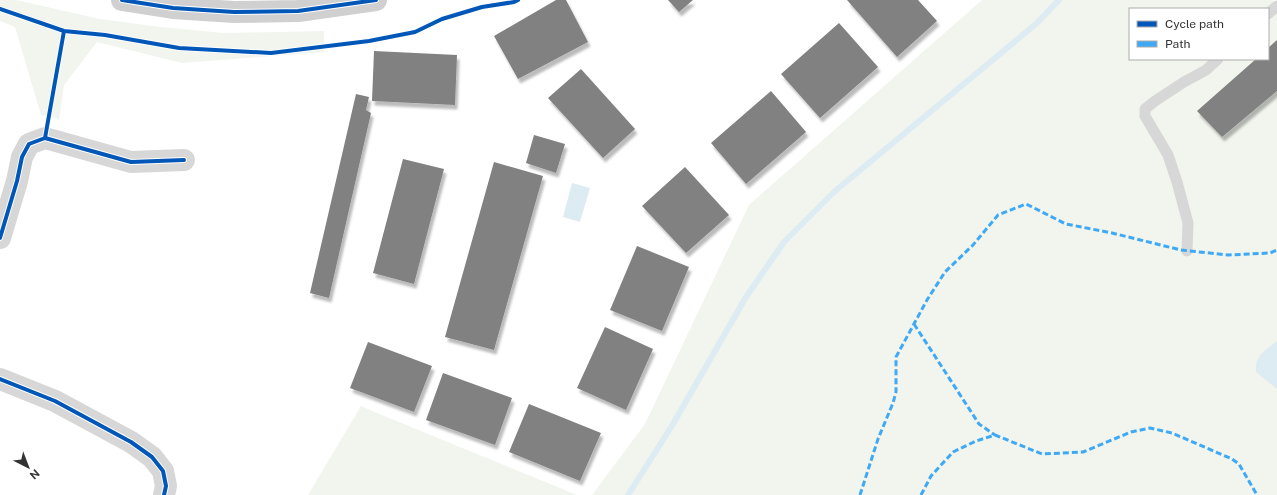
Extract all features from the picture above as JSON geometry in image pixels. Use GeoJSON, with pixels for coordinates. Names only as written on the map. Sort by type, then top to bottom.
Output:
{"type":"FeatureCollection","features":[{"type":"Feature","properties":{"kind":"street"},"geometry":{"type":"LineString","coordinates":[[122,0],[174,8],[234,12],[298,11],[376,0]]}},
{"type":"Feature","properties":{"kind":"street"},"geometry":{"type":"LineString","coordinates":[[0,238],[17,181],[22,157],[29,144],[45,138],[131,162],[184,160]]}},
{"type":"Feature","properties":{"kind":"street"},"geometry":{"type":"LineString","coordinates":[[0,379],[55,401],[131,442],[152,457],[163,471],[166,486],[164,495]]}},
{"type":"Feature","properties":{"kind":"lane"},"geometry":{"type":"LineString","coordinates":[[1269,13],[1277,6]]}},
{"type":"Feature","properties":{"kind":"lane"},"geometry":{"type":"LineString","coordinates":[[1187,251],[1188,223],[1177,182],[1168,155],[1145,116],[1146,109],[1155,101],[1184,82],[1206,70],[1217,60]]}},
{"type":"Feature","properties":{"kind":"shaded area"},"geometry":{"type":"Polygon","coordinates":[[[0,0],[16,0],[100,19],[160,27],[224,33],[324,31],[324,52],[182,63],[97,42],[64,85],[59,120],[41,115],[15,27],[0,21],[0,0]]]}},
{"type":"Feature","properties":{"kind":"shaded area"},"geometry":{"type":"Polygon","coordinates":[[[982,0],[1273,0],[1277,5],[1277,495],[592,495],[645,424],[749,205],[982,0]]]}},
{"type":"Feature","properties":{"kind":"shaded area"},"geometry":{"type":"Polygon","coordinates":[[[572,183],[590,188],[580,222],[563,217],[572,183]]]}},
{"type":"Feature","properties":{"kind":"shaded area"},"geometry":{"type":"Polygon","coordinates":[[[1277,341],[1277,389],[1256,372],[1256,366],[1261,354],[1277,341]]]}},
{"type":"Feature","properties":{"kind":"shaded area"},"geometry":{"type":"Polygon","coordinates":[[[361,406],[377,413],[577,495],[308,495],[361,406]]]}},
{"type":"Feature","properties":{"kind":"building"},"geometry":{"type":"Polygon","coordinates":[[[556,0],[566,0],[588,42],[518,79],[494,36],[556,0]]]}},
{"type":"Feature","properties":{"kind":"building"},"geometry":{"type":"Polygon","coordinates":[[[668,0],[693,0],[679,12],[668,0]]]}},
{"type":"Feature","properties":{"kind":"building"},"geometry":{"type":"Polygon","coordinates":[[[847,0],[918,0],[937,21],[897,57],[847,0]]]}},
{"type":"Feature","properties":{"kind":"building"},"geometry":{"type":"Polygon","coordinates":[[[839,23],[878,67],[820,118],[781,74],[839,23]]]}},
{"type":"Feature","properties":{"kind":"building"},"geometry":{"type":"Polygon","coordinates":[[[1277,40],[1277,91],[1222,137],[1197,111],[1255,60],[1269,60],[1269,47],[1277,40]]]}},
{"type":"Feature","properties":{"kind":"building"},"geometry":{"type":"Polygon","coordinates":[[[374,51],[457,55],[455,105],[372,101],[374,51]]]}},
{"type":"Feature","properties":{"kind":"building"},"geometry":{"type":"Polygon","coordinates":[[[581,69],[635,129],[603,158],[548,98],[581,69]]]}},
{"type":"Feature","properties":{"kind":"building"},"geometry":{"type":"Polygon","coordinates":[[[771,91],[806,132],[746,184],[711,143],[771,91]]]}},
{"type":"Feature","properties":{"kind":"building"},"geometry":{"type":"Polygon","coordinates":[[[356,94],[369,97],[366,110],[371,113],[329,298],[310,293],[356,94]]]}},
{"type":"Feature","properties":{"kind":"building"},"geometry":{"type":"Polygon","coordinates":[[[534,135],[565,144],[556,173],[526,163],[534,135]]]}},
{"type":"Feature","properties":{"kind":"building"},"geometry":{"type":"Polygon","coordinates":[[[403,159],[444,169],[414,284],[373,273],[403,159]]]}},
{"type":"Feature","properties":{"kind":"building"},"geometry":{"type":"Polygon","coordinates":[[[494,162],[543,176],[494,350],[445,337],[494,162]]]}},
{"type":"Feature","properties":{"kind":"building"},"geometry":{"type":"Polygon","coordinates":[[[685,167],[729,215],[686,253],[642,206],[685,167]]]}},
{"type":"Feature","properties":{"kind":"building"},"geometry":{"type":"Polygon","coordinates":[[[637,246],[689,267],[662,331],[610,310],[637,246]]]}},
{"type":"Feature","properties":{"kind":"building"},"geometry":{"type":"Polygon","coordinates":[[[605,327],[653,349],[626,410],[577,388],[605,327]]]}},
{"type":"Feature","properties":{"kind":"building"},"geometry":{"type":"Polygon","coordinates":[[[368,342],[432,366],[414,412],[350,388],[368,342]]]}},
{"type":"Feature","properties":{"kind":"building"},"geometry":{"type":"Polygon","coordinates":[[[443,373],[512,398],[495,445],[426,420],[443,373]]]}},
{"type":"Feature","properties":{"kind":"building"},"geometry":{"type":"Polygon","coordinates":[[[529,404],[601,433],[580,481],[509,452],[529,404]]]}},
{"type":"Feature","properties":{"kind":"waterway"},"geometry":{"type":"LineString","coordinates":[[628,495],[673,424],[746,297],[784,242],[835,191],[1037,23],[1059,0]]}},
{"type":"Feature","properties":{"kind":"marked path"},"geometry":{"type":"LineString","coordinates":[[860,495],[878,439],[896,392],[896,357],[927,300],[945,272],[973,245],[998,215],[1026,204],[1066,224],[1112,233],[1181,250],[1228,255],[1270,253],[1277,250]]}},
{"type":"Feature","properties":{"kind":"marked path"},"geometry":{"type":"LineString","coordinates":[[914,324],[979,424],[995,435]]}},
{"type":"Feature","properties":{"kind":"marked path"},"geometry":{"type":"LineString","coordinates":[[921,495],[931,476],[953,452],[976,441],[995,435],[1042,454],[1083,452],[1131,432],[1150,428],[1172,433],[1232,459],[1239,464],[1257,495]]}},
{"type":"Feature","properties":{"kind":"cycle path"},"geometry":{"type":"LineString","coordinates":[[122,0],[173,8],[234,12],[298,11],[376,0]]}},
{"type":"Feature","properties":{"kind":"cycle path"},"geometry":{"type":"LineString","coordinates":[[0,9],[64,31],[105,35],[179,48],[271,53],[369,41],[415,32],[442,19],[482,7],[518,0]]}},
{"type":"Feature","properties":{"kind":"cycle path"},"geometry":{"type":"LineString","coordinates":[[45,138],[64,31]]}},
{"type":"Feature","properties":{"kind":"cycle path"},"geometry":{"type":"LineString","coordinates":[[0,238],[17,181],[22,157],[29,144],[45,138],[131,162],[184,160]]}},
{"type":"Feature","properties":{"kind":"cycle path"},"geometry":{"type":"LineString","coordinates":[[0,379],[55,401],[131,442],[152,457],[163,471],[166,486],[164,495]]}}]}
